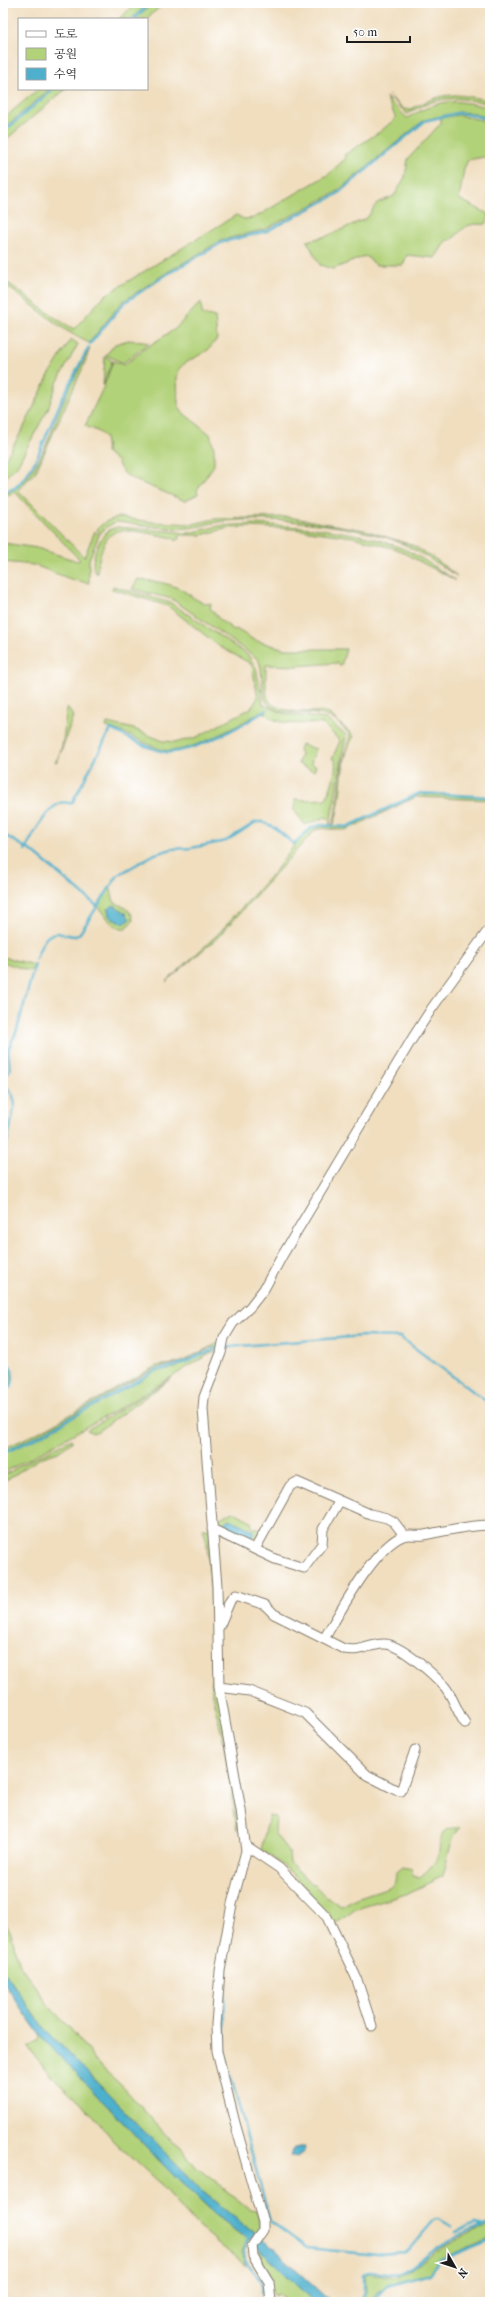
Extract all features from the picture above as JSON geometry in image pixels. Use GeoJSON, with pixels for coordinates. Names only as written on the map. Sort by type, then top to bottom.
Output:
{"type":"FeatureCollection","features":[{"type":"Feature","properties":{"kind":"street"},"geometry":{"type":"LineString","coordinates":[[271,2302],[269,2282],[253,2256],[252,2246],[263,2230],[263,2222],[222,2074],[216,2031],[218,1993],[225,1942],[232,1904],[243,1867],[245,1845],[241,1810],[219,1686],[217,1586],[204,1397],[221,1353],[224,1338],[233,1323],[250,1307],[264,1289],[282,1256],[412,1038],[490,928]]}},
{"type":"Feature","properties":{"kind":"street"},"geometry":{"type":"LineString","coordinates":[[255,1549],[293,1483],[302,1484],[339,1502],[370,1514],[387,1518],[394,1522],[404,1536]]}},
{"type":"Feature","properties":{"kind":"street"},"geometry":{"type":"LineString","coordinates":[[212,1529],[275,1559],[304,1568],[322,1544],[323,1529],[339,1502]]}},
{"type":"Feature","properties":{"kind":"street"},"geometry":{"type":"LineString","coordinates":[[324,1639],[376,1559],[393,1542],[404,1536],[424,1535],[462,1526],[490,1525]]}},
{"type":"Feature","properties":{"kind":"street"},"geometry":{"type":"LineString","coordinates":[[218,1628],[230,1601],[236,1595],[265,1605],[274,1614],[350,1650],[366,1649],[383,1644],[406,1652],[445,1687],[465,1723]]}},
{"type":"Feature","properties":{"kind":"street"},"geometry":{"type":"LineString","coordinates":[[219,1686],[249,1691],[305,1714],[367,1775],[396,1790],[401,1791],[414,1750]]}},
{"type":"Feature","properties":{"kind":"street"},"geometry":{"type":"LineString","coordinates":[[245,1845],[279,1868],[327,1917],[356,1977],[372,2026]]}},
{"type":"Feature","properties":{"kind":"green space"},"geometry":{"type":"Polygon","coordinates":[[[136,3],[149,3],[132,18],[120,18],[136,3]]]}},
{"type":"Feature","properties":{"kind":"green space"},"geometry":{"type":"Polygon","coordinates":[[[153,3],[165,3],[147,18],[136,18],[153,3]]]}},
{"type":"Feature","properties":{"kind":"green space"},"geometry":{"type":"Polygon","coordinates":[[[37,90],[49,90],[3,129],[3,119],[37,90]]]}},
{"type":"Feature","properties":{"kind":"green space"},"geometry":{"type":"Polygon","coordinates":[[[53,90],[65,90],[3,142],[3,133],[53,90]]]}},
{"type":"Feature","properties":{"kind":"green space"},"geometry":{"type":"Polygon","coordinates":[[[388,95],[404,109],[409,110],[431,100],[448,95],[477,98],[490,101],[490,104],[457,99],[438,100],[407,114],[388,95]]]}},
{"type":"Feature","properties":{"kind":"green space"},"geometry":{"type":"Polygon","coordinates":[[[386,97],[407,118],[438,104],[456,102],[490,108],[490,119],[473,113],[458,112],[424,120],[335,193],[266,229],[222,240],[166,273],[122,302],[89,343],[55,323],[3,284],[3,280],[74,329],[104,296],[236,215],[244,219],[254,218],[329,174],[346,158],[344,155],[381,131],[396,118],[386,97]]]}},
{"type":"Feature","properties":{"kind":"green space"},"geometry":{"type":"Polygon","coordinates":[[[458,115],[486,121],[484,128],[490,132],[489,156],[468,160],[464,169],[459,199],[490,215],[486,224],[474,224],[463,229],[453,238],[446,241],[435,258],[407,255],[403,265],[376,265],[366,256],[333,269],[320,265],[307,241],[327,236],[367,218],[377,203],[394,196],[405,177],[408,159],[441,123],[441,118],[458,115]]]}},
{"type":"Feature","properties":{"kind":"green space"},"geometry":{"type":"Polygon","coordinates":[[[201,302],[202,314],[215,317],[217,339],[208,350],[184,364],[179,369],[177,378],[178,404],[182,412],[210,434],[214,449],[214,465],[197,490],[198,494],[185,501],[132,479],[121,470],[118,462],[106,452],[106,441],[102,434],[85,426],[104,386],[113,361],[124,365],[147,347],[175,329],[201,302]]]}},
{"type":"Feature","properties":{"kind":"green space"},"geometry":{"type":"Polygon","coordinates":[[[71,339],[78,344],[57,383],[48,409],[17,466],[3,479],[3,463],[24,427],[49,375],[71,339]]]}},
{"type":"Feature","properties":{"kind":"green space"},"geometry":{"type":"Polygon","coordinates":[[[129,340],[149,343],[123,363],[106,355],[115,344],[129,340]]]}},
{"type":"Feature","properties":{"kind":"green space"},"geometry":{"type":"Polygon","coordinates":[[[90,348],[84,365],[36,471],[18,490],[84,557],[95,531],[99,535],[89,559],[89,583],[73,580],[34,565],[3,562],[3,543],[37,548],[77,561],[80,560],[15,492],[3,498],[3,495],[16,488],[35,467],[48,441],[67,393],[90,348]]]}},
{"type":"Feature","properties":{"kind":"green space"},"geometry":{"type":"Polygon","coordinates":[[[105,356],[112,361],[103,386],[105,356]]]}},
{"type":"Feature","properties":{"kind":"green space"},"geometry":{"type":"Polygon","coordinates":[[[118,517],[151,522],[193,524],[214,519],[287,517],[365,530],[412,545],[434,558],[457,576],[420,553],[396,541],[357,530],[309,523],[238,520],[180,528],[162,528],[116,522],[106,527],[100,534],[97,529],[105,522],[118,517]]]}},
{"type":"Feature","properties":{"kind":"green space"},"geometry":{"type":"Polygon","coordinates":[[[255,524],[313,528],[372,538],[408,551],[455,580],[396,549],[353,537],[294,529],[251,527],[229,528],[201,535],[179,535],[179,539],[176,541],[174,538],[144,532],[115,532],[104,544],[98,563],[97,574],[94,570],[93,564],[95,551],[101,539],[108,531],[117,527],[189,533],[219,526],[255,524]]]}},
{"type":"Feature","properties":{"kind":"green space"},"geometry":{"type":"Polygon","coordinates":[[[138,579],[168,584],[182,590],[206,604],[211,604],[210,608],[220,620],[234,630],[236,629],[254,640],[285,649],[346,649],[341,666],[337,663],[297,666],[266,665],[266,692],[270,702],[284,710],[327,712],[354,736],[345,757],[339,804],[333,826],[342,765],[350,735],[329,717],[319,714],[288,713],[273,708],[267,703],[263,694],[261,670],[258,659],[172,599],[132,589],[138,579]]]}},
{"type":"Feature","properties":{"kind":"green space"},"geometry":{"type":"Polygon","coordinates":[[[113,586],[171,603],[248,655],[256,668],[263,704],[285,714],[326,719],[346,735],[330,825],[330,820],[326,817],[305,825],[294,810],[295,799],[326,799],[332,785],[335,760],[332,759],[340,741],[323,724],[284,723],[271,718],[265,713],[268,710],[266,709],[216,737],[187,748],[174,750],[163,750],[121,731],[106,727],[107,723],[134,729],[163,741],[178,742],[197,737],[251,708],[258,698],[252,666],[248,662],[220,647],[168,606],[112,589],[113,586]]]}},
{"type":"Feature","properties":{"kind":"green space"},"geometry":{"type":"Polygon","coordinates":[[[67,707],[73,716],[58,761],[55,762],[61,751],[67,707]]]}},
{"type":"Feature","properties":{"kind":"green space"},"geometry":{"type":"Polygon","coordinates":[[[301,744],[316,749],[311,763],[316,766],[314,771],[298,764],[301,754],[299,750],[301,744]]]}},
{"type":"Feature","properties":{"kind":"green space"},"geometry":{"type":"Polygon","coordinates":[[[420,794],[490,797],[490,800],[416,797],[349,829],[315,830],[218,937],[166,982],[219,933],[276,870],[299,839],[311,829],[321,826],[347,827],[420,794]]]}},
{"type":"Feature","properties":{"kind":"green space"},"geometry":{"type":"Polygon","coordinates":[[[110,886],[114,902],[129,911],[133,917],[133,920],[126,928],[117,927],[113,924],[98,906],[110,886]]]}},
{"type":"Feature","properties":{"kind":"green space"},"geometry":{"type":"Polygon","coordinates":[[[3,957],[34,965],[33,969],[29,971],[3,962],[3,957]]]}},
{"type":"Feature","properties":{"kind":"green space"},"geometry":{"type":"Polygon","coordinates":[[[220,1342],[219,1347],[210,1348],[179,1363],[220,1342]]]}},
{"type":"Feature","properties":{"kind":"green space"},"geometry":{"type":"Polygon","coordinates":[[[219,1349],[218,1352],[211,1353],[115,1411],[3,1473],[3,1454],[32,1441],[155,1372],[177,1367],[211,1351],[219,1349]]]}},
{"type":"Feature","properties":{"kind":"green space"},"geometry":{"type":"Polygon","coordinates":[[[179,1363],[158,1368],[143,1375],[44,1432],[3,1452],[3,1449],[47,1428],[156,1366],[179,1363]]]}},
{"type":"Feature","properties":{"kind":"green space"},"geometry":{"type":"Polygon","coordinates":[[[3,1365],[9,1368],[12,1378],[9,1387],[5,1392],[3,1392],[3,1388],[6,1372],[3,1365]]]}},
{"type":"Feature","properties":{"kind":"green space"},"geometry":{"type":"Polygon","coordinates":[[[172,1378],[98,1431],[93,1433],[87,1430],[172,1378]]]}},
{"type":"Feature","properties":{"kind":"green space"},"geometry":{"type":"Polygon","coordinates":[[[72,1439],[72,1442],[58,1452],[40,1458],[3,1482],[3,1476],[30,1460],[72,1439]]]}},
{"type":"Feature","properties":{"kind":"green space"},"geometry":{"type":"Polygon","coordinates":[[[233,1511],[251,1521],[254,1528],[262,1530],[254,1546],[215,1528],[215,1521],[233,1511]]]}},
{"type":"Feature","properties":{"kind":"green space"},"geometry":{"type":"Polygon","coordinates":[[[203,1529],[209,1529],[214,1591],[215,1667],[239,1825],[237,1830],[223,1739],[212,1694],[211,1596],[207,1543],[203,1529]]]}},
{"type":"Feature","properties":{"kind":"green space"},"geometry":{"type":"Polygon","coordinates":[[[269,1815],[276,1817],[275,1834],[289,1852],[290,1863],[332,1900],[342,1906],[356,1898],[392,1886],[395,1882],[396,1873],[403,1867],[412,1869],[412,1876],[420,1877],[427,1871],[437,1858],[443,1833],[452,1828],[460,1828],[454,1836],[443,1876],[406,1894],[356,1909],[334,1925],[301,1883],[282,1865],[261,1850],[269,1815]]]}},
{"type":"Feature","properties":{"kind":"green space"},"geometry":{"type":"Polygon","coordinates":[[[3,1918],[12,1936],[18,1962],[49,2006],[75,2034],[96,2062],[124,2088],[166,2135],[181,2147],[196,2167],[251,2210],[257,2211],[260,2229],[255,2234],[203,2192],[44,2028],[3,1970],[3,1918]]]}},
{"type":"Feature","properties":{"kind":"green space"},"geometry":{"type":"Polygon","coordinates":[[[39,2034],[173,2175],[212,2212],[247,2239],[241,2252],[246,2266],[198,2227],[158,2182],[114,2141],[88,2110],[52,2076],[28,2048],[38,2040],[39,2034]]]}},
{"type":"Feature","properties":{"kind":"green space"},"geometry":{"type":"Polygon","coordinates":[[[490,2226],[490,2238],[440,2259],[430,2273],[387,2285],[377,2292],[371,2302],[362,2302],[366,2292],[365,2275],[369,2273],[395,2277],[405,2273],[444,2246],[477,2230],[490,2226]]]}},
{"type":"Feature","properties":{"kind":"green space"},"geometry":{"type":"Polygon","coordinates":[[[256,2246],[315,2302],[289,2302],[278,2294],[274,2296],[255,2253],[256,2246]]]}},
{"type":"Feature","properties":{"kind":"water"},"geometry":{"type":"Polygon","coordinates":[[[114,905],[126,913],[130,919],[124,924],[109,916],[108,909],[114,905]]]}},
{"type":"Feature","properties":{"kind":"water"},"geometry":{"type":"Polygon","coordinates":[[[229,1519],[251,1529],[254,1532],[252,1538],[248,1539],[224,1530],[222,1524],[229,1519]]]}},
{"type":"Feature","properties":{"kind":"water"},"geometry":{"type":"Polygon","coordinates":[[[3,1970],[44,2028],[203,2192],[255,2234],[250,2241],[212,2212],[173,2175],[39,2034],[3,1982],[3,1970]]]}},
{"type":"Feature","properties":{"kind":"water"},"geometry":{"type":"Polygon","coordinates":[[[305,2147],[304,2152],[297,2157],[290,2156],[292,2149],[305,2147]]]}},
{"type":"Feature","properties":{"kind":"water"},"geometry":{"type":"Polygon","coordinates":[[[262,2238],[332,2302],[315,2302],[256,2246],[262,2238]]]}},
{"type":"Feature","properties":{"kind":"waterway"},"geometry":{"type":"LineString","coordinates":[[134,18],[151,3]]}},
{"type":"Feature","properties":{"kind":"waterway"},"geometry":{"type":"LineString","coordinates":[[3,132],[52,90]]}},
{"type":"Feature","properties":{"kind":"waterway"},"geometry":{"type":"LineString","coordinates":[[90,344],[124,303],[166,275],[223,242],[267,231],[336,195],[425,121],[458,113],[473,115],[490,120]]}},
{"type":"Feature","properties":{"kind":"waterway"},"geometry":{"type":"LineString","coordinates":[[3,492],[15,488],[23,480],[36,460],[62,399],[88,348]]}},
{"type":"Feature","properties":{"kind":"waterway"},"geometry":{"type":"LineString","coordinates":[[25,850],[31,838],[50,811],[60,803],[72,803],[111,729],[151,748],[165,752],[175,752],[202,744],[232,730],[266,710]]}},
{"type":"Feature","properties":{"kind":"waterway"},"geometry":{"type":"LineString","coordinates":[[36,959],[43,942],[49,936],[57,933],[76,936],[80,933],[118,875],[155,854],[172,849],[191,848],[226,841],[256,822],[263,822],[275,828],[294,844],[311,828],[321,825],[347,827],[420,793],[490,797]]}},
{"type":"Feature","properties":{"kind":"waterway"},"geometry":{"type":"LineString","coordinates":[[3,834],[33,852],[97,906]]}},
{"type":"Feature","properties":{"kind":"waterway"},"geometry":{"type":"LineString","coordinates":[[3,1080],[10,1069],[8,1050],[17,1030],[35,964]]}},
{"type":"Feature","properties":{"kind":"waterway"},"geometry":{"type":"LineString","coordinates":[[3,1081],[13,1096],[15,1103],[3,1163]]}},
{"type":"Feature","properties":{"kind":"waterway"},"geometry":{"type":"LineString","coordinates":[[227,1347],[363,1336],[400,1337],[490,1404]]}},
{"type":"Feature","properties":{"kind":"waterway"},"geometry":{"type":"LineString","coordinates":[[3,1453],[32,1440],[155,1371],[176,1366],[218,1348]]}},
{"type":"Feature","properties":{"kind":"waterway"},"geometry":{"type":"LineString","coordinates":[[3,1364],[10,1366],[13,1374],[11,1385],[7,1391],[3,1392]]}},
{"type":"Feature","properties":{"kind":"waterway"},"geometry":{"type":"LineString","coordinates":[[224,1968],[227,1957]]}},
{"type":"Feature","properties":{"kind":"waterway"},"geometry":{"type":"LineString","coordinates":[[224,1975],[225,2055],[270,2221],[307,2248],[377,2255],[406,2253],[435,2219],[439,2219],[451,2226]]}},
{"type":"Feature","properties":{"kind":"waterway"},"geometry":{"type":"LineString","coordinates":[[456,2232],[475,2224],[484,2226]]}},
{"type":"Feature","properties":{"kind":"waterway"},"geometry":{"type":"LineString","coordinates":[[360,2302],[364,2292],[364,2274],[369,2272],[398,2274],[413,2266],[435,2249],[450,2240],[474,2229],[490,2224]]}},
{"type":"Feature","properties":{"kind":"waterway"},"geometry":{"type":"LineString","coordinates":[[247,2239],[244,2247],[244,2257],[260,2280],[265,2302]]}},
{"type":"Feature","properties":{"kind":"waterway"},"geometry":{"type":"LineString","coordinates":[[373,2302],[379,2293],[387,2286],[430,2274],[440,2260],[490,2240]]}}]}
